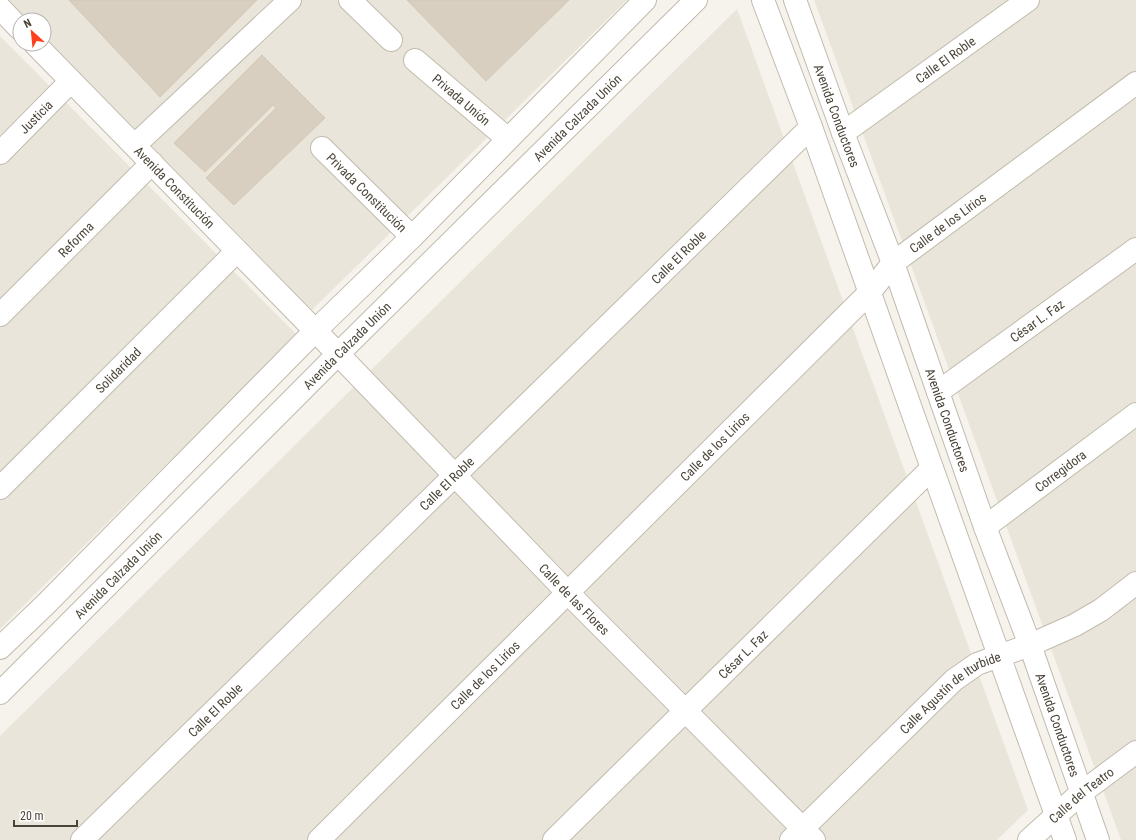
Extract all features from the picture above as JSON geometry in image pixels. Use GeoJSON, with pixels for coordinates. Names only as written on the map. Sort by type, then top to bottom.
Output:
{"type":"FeatureCollection","features":[{"type":"Feature","properties":{"kind":"street"},"geometry":{"type":"LineString","coordinates":[[135,145],[290,0]]}},
{"type":"Feature","properties":{"kind":"street"},"geometry":{"type":"LineString","coordinates":[[350,0],[391,40]]}},
{"type":"Feature","properties":{"kind":"street"},"geometry":{"type":"LineString","coordinates":[[3,639],[46,604],[315,331],[412,237],[645,0]]}},
{"type":"Feature","properties":{"kind":"street","name":"Avenida Calzada Unión"},"geometry":{"type":"LineString","coordinates":[[0,693],[338,354],[696,0]]}},
{"type":"Feature","properties":{"kind":"street"},"geometry":{"type":"LineString","coordinates":[[763,0],[811,127],[1065,840]]}},
{"type":"Feature","properties":{"kind":"street","name":"Calle El Roble"},"geometry":{"type":"LineString","coordinates":[[843,133],[1028,0]]}},
{"type":"Feature","properties":{"kind":"street","name":"Avenida Conductores"},"geometry":{"type":"LineString","coordinates":[[797,1],[843,133],[893,263],[985,526],[1030,645],[1098,840]]}},
{"type":"Feature","properties":{"kind":"street"},"geometry":{"type":"LineString","coordinates":[[0,8],[12,21]]}},
{"type":"Feature","properties":{"kind":"street","name":"Avenida Constitución"},"geometry":{"type":"LineString","coordinates":[[43,52],[338,354]]}},
{"type":"Feature","properties":{"kind":"street","name":"Privada Unión"},"geometry":{"type":"LineString","coordinates":[[415,60],[508,139]]}},
{"type":"Feature","properties":{"kind":"street","name":"Justicia"},"geometry":{"type":"LineString","coordinates":[[0,153],[71,81]]}},
{"type":"Feature","properties":{"kind":"street","name":"Calle de los Lirios"},"geometry":{"type":"LineString","coordinates":[[319,840],[870,292],[893,263],[1136,83]]}},
{"type":"Feature","properties":{"kind":"street","name":"Calle El Roble"},"geometry":{"type":"LineString","coordinates":[[82,840],[811,127]]}},
{"type":"Feature","properties":{"kind":"street","name":"Privada Constitución"},"geometry":{"type":"LineString","coordinates":[[322,148],[412,237]]}},
{"type":"Feature","properties":{"kind":"street","name":"Reforma"},"geometry":{"type":"LineString","coordinates":[[0,315],[152,163]]}},
{"type":"Feature","properties":{"kind":"street","name":"César L. Faz"},"geometry":{"type":"LineString","coordinates":[[938,392],[1136,249]]}},
{"type":"Feature","properties":{"kind":"street","name":"Solidaridad"},"geometry":{"type":"LineString","coordinates":[[0,488],[236,251]]}},
{"type":"Feature","properties":{"kind":"street","name":"Calle de las Flores"},"geometry":{"type":"LineString","coordinates":[[338,354],[568,593],[686,710],[803,836]]}},
{"type":"Feature","properties":{"kind":"street","name":"Corregidora"},"geometry":{"type":"LineString","coordinates":[[985,526],[1136,414]]}},
{"type":"Feature","properties":{"kind":"street","name":"César L. Faz"},"geometry":{"type":"LineString","coordinates":[[554,840],[932,468]]}},
{"type":"Feature","properties":{"kind":"street","name":"Calle Agustín de Iturbide"},"geometry":{"type":"LineString","coordinates":[[803,836],[954,680],[977,664],[1030,645],[1075,625],[1101,610],[1136,583]]}},
{"type":"Feature","properties":{"kind":"street"},"geometry":{"type":"LineString","coordinates":[[46,604],[68,626]]}},
{"type":"Feature","properties":{"kind":"street","name":"Calle del Teatro"},"geometry":{"type":"LineString","coordinates":[[1029,840],[1081,793],[1136,752]]}},
{"type":"Feature","properties":{"kind":"shaded area"},"geometry":{"type":"Polygon","coordinates":[[[9,0],[627,0],[312,310],[52,44],[52,12],[20,12],[9,0]]]}},
{"type":"Feature","properties":{"kind":"shaded area"},"geometry":{"type":"Polygon","coordinates":[[[814,0],[1136,0],[1136,840],[1121,840],[814,0]]]}},
{"type":"Feature","properties":{"kind":"shaded area"},"geometry":{"type":"Polygon","coordinates":[[[737,9],[1028,810],[997,840],[0,840],[0,736],[737,9]]]}},
{"type":"Feature","properties":{"kind":"shaded area"},"geometry":{"type":"Polygon","coordinates":[[[0,36],[12,48],[12,52],[16,52],[297,335],[0,629],[0,36]]]}},
{"type":"Feature","properties":{"kind":"building"},"geometry":{"type":"Polygon","coordinates":[[[69,0],[257,0],[160,97],[69,0]]]}},
{"type":"Feature","properties":{"kind":"building"},"geometry":{"type":"Polygon","coordinates":[[[407,0],[569,0],[486,81],[407,0]]]}},
{"type":"Feature","properties":{"kind":"building"},"geometry":{"type":"Polygon","coordinates":[[[262,55],[325,118],[234,205],[206,178],[276,108],[273,105],[205,172],[174,143],[262,55]]]}}]}
